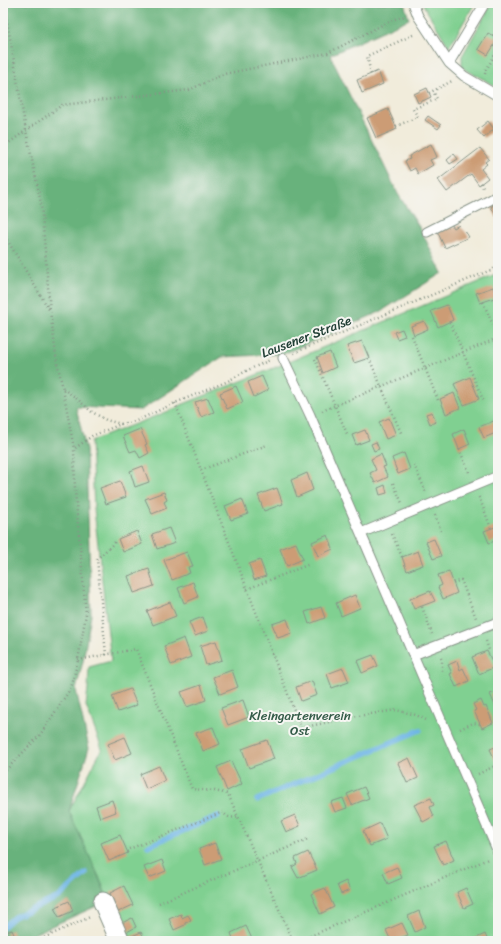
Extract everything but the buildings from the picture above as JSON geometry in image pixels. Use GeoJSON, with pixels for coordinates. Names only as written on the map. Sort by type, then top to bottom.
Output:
{"type":"FeatureCollection","features":[{"type":"Feature","properties":{"kind":"street"},"geometry":{"type":"LineString","coordinates":[[105,906],[120,941]]}},
{"type":"Feature","properties":{"kind":"lane"},"geometry":{"type":"LineString","coordinates":[[413,3],[416,12],[449,63],[463,75],[498,96]]}},
{"type":"Feature","properties":{"kind":"lane"},"geometry":{"type":"LineString","coordinates":[[449,63],[485,3]]}},
{"type":"Feature","properties":{"kind":"lane"},"geometry":{"type":"LineString","coordinates":[[427,232],[498,195]]}},
{"type":"Feature","properties":{"kind":"lane"},"geometry":{"type":"LineString","coordinates":[[283,358],[310,415],[467,780],[494,855]]}},
{"type":"Feature","properties":{"kind":"lane"},"geometry":{"type":"LineString","coordinates":[[361,533],[498,476]]}},
{"type":"Feature","properties":{"kind":"lane"},"geometry":{"type":"LineString","coordinates":[[413,655],[498,622]]}},
{"type":"Feature","properties":{"kind":"path"},"geometry":{"type":"LineString","coordinates":[[3,773],[40,735],[71,688],[78,660],[86,614],[75,491],[74,449],[57,362],[50,311],[41,203],[26,131],[4,3]]}},
{"type":"Feature","properties":{"kind":"path"},"geometry":{"type":"LineString","coordinates":[[3,147],[62,104],[189,90],[224,74],[328,53],[392,20],[416,12]]}},
{"type":"Feature","properties":{"kind":"path"},"geometry":{"type":"LineString","coordinates":[[371,74],[367,56],[426,28]]}},
{"type":"Feature","properties":{"kind":"path"},"geometry":{"type":"LineString","coordinates":[[484,88],[486,70],[498,50],[494,46]]}},
{"type":"Feature","properties":{"kind":"path"},"geometry":{"type":"LineString","coordinates":[[429,93],[463,75]]}},
{"type":"Feature","properties":{"kind":"path"},"geometry":{"type":"LineString","coordinates":[[396,126],[418,117],[413,109],[437,99],[433,91]]}},
{"type":"Feature","properties":{"kind":"path"},"geometry":{"type":"LineString","coordinates":[[3,233],[50,311]]}},
{"type":"Feature","properties":{"kind":"path","name":"Lausener Straße"},"geometry":{"type":"LineString","coordinates":[[74,449],[92,436],[121,424],[136,421],[226,382],[271,359],[283,358],[498,267]]}},
{"type":"Feature","properties":{"kind":"path"},"geometry":{"type":"LineString","coordinates":[[310,415],[498,338],[484,302]]}},
{"type":"Feature","properties":{"kind":"path"},"geometry":{"type":"LineString","coordinates":[[450,322],[484,402]]}},
{"type":"Feature","properties":{"kind":"path"},"geometry":{"type":"LineString","coordinates":[[412,336],[438,400]]}},
{"type":"Feature","properties":{"kind":"path"},"geometry":{"type":"LineString","coordinates":[[315,358],[348,436]]}},
{"type":"Feature","properties":{"kind":"path"},"geometry":{"type":"LineString","coordinates":[[369,358],[402,436]]}},
{"type":"Feature","properties":{"kind":"path"},"geometry":{"type":"LineString","coordinates":[[63,389],[92,412],[106,420],[121,424]]}},
{"type":"Feature","properties":{"kind":"path"},"geometry":{"type":"LineString","coordinates":[[175,403],[301,728],[352,717],[396,710],[416,715],[447,733],[473,723],[480,724]]}},
{"type":"Feature","properties":{"kind":"path"},"geometry":{"type":"LineString","coordinates":[[201,470],[267,445]]}},
{"type":"Feature","properties":{"kind":"path"},"geometry":{"type":"LineString","coordinates":[[414,465],[431,504]]}},
{"type":"Feature","properties":{"kind":"path"},"geometry":{"type":"LineString","coordinates":[[393,483],[406,514]]}},
{"type":"Feature","properties":{"kind":"path"},"geometry":{"type":"LineString","coordinates":[[388,522],[402,557]]}},
{"type":"Feature","properties":{"kind":"path"},"geometry":{"type":"LineString","coordinates":[[106,655],[97,559],[114,542]]}},
{"type":"Feature","properties":{"kind":"path"},"geometry":{"type":"LineString","coordinates":[[247,589],[310,564]]}},
{"type":"Feature","properties":{"kind":"path"},"geometry":{"type":"LineString","coordinates":[[453,583],[461,580],[481,629]]}},
{"type":"Feature","properties":{"kind":"path"},"geometry":{"type":"LineString","coordinates":[[422,607],[437,646]]}},
{"type":"Feature","properties":{"kind":"path"},"geometry":{"type":"LineString","coordinates":[[78,660],[136,649],[192,789],[228,794],[293,941]]}},
{"type":"Feature","properties":{"kind":"path"},"geometry":{"type":"LineString","coordinates":[[467,780],[497,765]]}},
{"type":"Feature","properties":{"kind":"path"},"geometry":{"type":"LineString","coordinates":[[129,849],[223,812],[230,818],[238,816]]}},
{"type":"Feature","properties":{"kind":"path"},"geometry":{"type":"LineString","coordinates":[[158,903],[308,839]]}},
{"type":"Feature","properties":{"kind":"path"},"geometry":{"type":"LineString","coordinates":[[299,941],[494,855]]}},
{"type":"Feature","properties":{"kind":"path"},"geometry":{"type":"LineString","coordinates":[[37,941],[105,906]]}},
{"type":"Feature","properties":{"kind":"green space"},"geometry":{"type":"Polygon","coordinates":[[[3,3],[404,3],[409,19],[330,55],[398,194],[421,230],[442,273],[380,312],[283,354],[222,357],[141,410],[76,407],[86,450],[91,615],[76,690],[89,748],[69,811],[108,901],[18,941],[3,941],[3,3]]]}},
{"type":"Feature","properties":{"kind":"green space"},"geometry":{"type":"Polygon","coordinates":[[[422,3],[475,3],[449,47],[422,3]]]}},
{"type":"Feature","properties":{"kind":"green space"},"geometry":{"type":"Polygon","coordinates":[[[492,3],[498,3],[498,89],[485,80],[462,68],[462,56],[492,3]]]}},
{"type":"Feature","properties":{"kind":"green space","name":"Kleingartenverein Ost"},"geometry":{"type":"Polygon","coordinates":[[[498,274],[498,941],[127,941],[69,811],[102,749],[86,706],[89,667],[111,661],[94,509],[91,441],[274,368],[498,274]]]}},
{"type":"Feature","properties":{"kind":"waterway"},"geometry":{"type":"LineString","coordinates":[[257,800],[420,730]]}},
{"type":"Feature","properties":{"kind":"waterway"},"geometry":{"type":"LineString","coordinates":[[148,846],[218,816]]}},
{"type":"Feature","properties":{"kind":"waterway"},"geometry":{"type":"LineString","coordinates":[[3,927],[14,917],[59,897],[86,873]]}}]}
